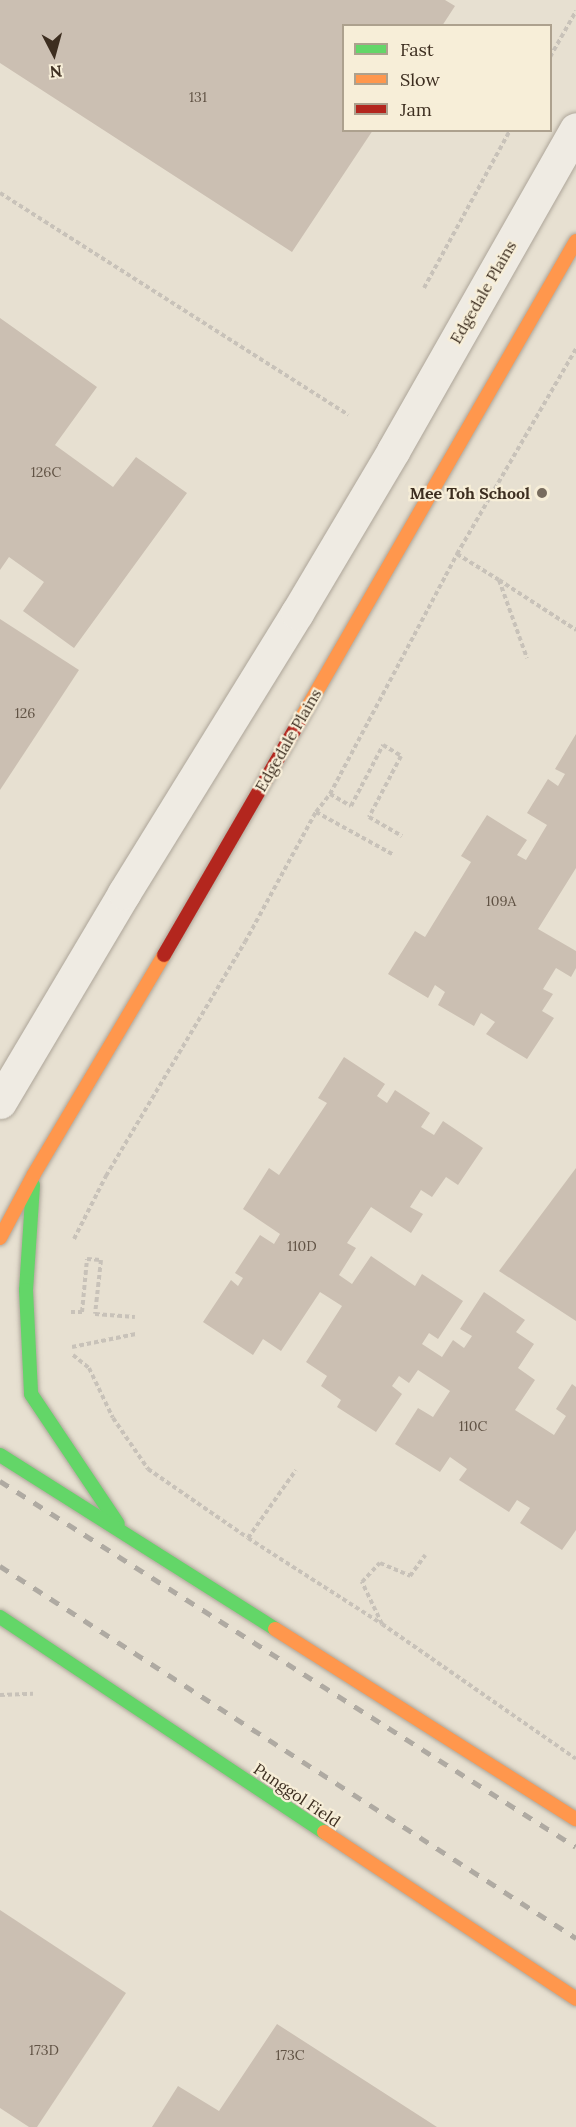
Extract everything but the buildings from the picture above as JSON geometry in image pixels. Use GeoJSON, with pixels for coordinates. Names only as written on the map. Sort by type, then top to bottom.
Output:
{"type":"FeatureCollection","features":[{"type":"Feature","properties":{"kind":"street","name":"Edgedale Plains"},"geometry":{"type":"LineString","coordinates":[[0,1102],[118,903],[297,613],[387,461],[576,129]]}},
{"type":"Feature","properties":{"kind":"street","name":"Edgedale Plains"},"geometry":{"type":"LineString","coordinates":[[0,1238],[34,1174],[192,909],[576,241]]}},
{"type":"Feature","properties":{"kind":"street"},"geometry":{"type":"LineString","coordinates":[[34,1174],[26,1290],[31,1394],[122,1530]]}},
{"type":"Feature","properties":{"kind":"street"},"geometry":{"type":"LineString","coordinates":[[0,1455],[576,1819]]}},
{"type":"Feature","properties":{"kind":"street","name":"Punggol Field"},"geometry":{"type":"LineString","coordinates":[[0,1617],[360,1858],[576,1999]]}},
{"type":"Feature","properties":{"kind":"street"},"geometry":{"type":"LineString","coordinates":[[0,1636],[39,1641]]}},
{"type":"Feature","properties":{"kind":"path"},"geometry":{"type":"LineString","coordinates":[[552,53],[576,11]]}},
{"type":"Feature","properties":{"kind":"path"},"geometry":{"type":"LineString","coordinates":[[424,288],[509,132]]}},
{"type":"Feature","properties":{"kind":"path"},"geometry":{"type":"LineString","coordinates":[[0,193],[348,415]]}},
{"type":"Feature","properties":{"kind":"path"},"geometry":{"type":"LineString","coordinates":[[72,1243],[106,1176],[244,942],[316,812],[330,794],[457,554],[576,349]]}},
{"type":"Feature","properties":{"kind":"path"},"geometry":{"type":"LineString","coordinates":[[457,554],[576,630]]}},
{"type":"Feature","properties":{"kind":"path"},"geometry":{"type":"LineString","coordinates":[[499,580],[527,658]]}},
{"type":"Feature","properties":{"kind":"path"},"geometry":{"type":"LineString","coordinates":[[330,794],[351,806],[383,745],[402,756],[369,817],[402,836]]}},
{"type":"Feature","properties":{"kind":"path"},"geometry":{"type":"LineString","coordinates":[[316,812],[394,855]]}},
{"type":"Feature","properties":{"kind":"path"},"geometry":{"type":"LineString","coordinates":[[62,1312],[82,1312],[87,1259],[101,1260],[95,1314],[135,1317]]}},
{"type":"Feature","properties":{"kind":"path"},"geometry":{"type":"LineString","coordinates":[[136,1334],[65,1349],[89,1368],[113,1418],[148,1469],[248,1538],[382,1624],[576,1759]]}},
{"type":"Feature","properties":{"kind":"path"},"geometry":{"type":"LineString","coordinates":[[248,1538],[296,1470]]}},
{"type":"Feature","properties":{"kind":"path"},"geometry":{"type":"LineString","coordinates":[[382,1624],[362,1582],[380,1563],[410,1576],[425,1555]]}},
{"type":"Feature","properties":{"kind":"railway"},"geometry":{"type":"LineString","coordinates":[[0,1481],[576,1847]]}},
{"type":"Feature","properties":{"kind":"railway"},"geometry":{"type":"LineString","coordinates":[[0,1566],[576,1938]]}},
{"type":"Feature","properties":{"kind":"traffic: fast"},"geometry":{"type":"LineString","coordinates":[[33,1185],[26,1290],[31,1394],[118,1524]]}},
{"type":"Feature","properties":{"kind":"traffic: fast"},"geometry":{"type":"LineString","coordinates":[[0,1455],[275,1629]]}},
{"type":"Feature","properties":{"kind":"traffic: fast"},"geometry":{"type":"LineString","coordinates":[[0,1617],[324,1832]]}},
{"type":"Feature","properties":{"kind":"traffic: slow"},"geometry":{"type":"LineString","coordinates":[[299,722],[576,241]]}},
{"type":"Feature","properties":{"kind":"traffic: slow"},"geometry":{"type":"LineString","coordinates":[[0,1238],[34,1174],[164,955]]}},
{"type":"Feature","properties":{"kind":"traffic: slow"},"geometry":{"type":"LineString","coordinates":[[275,1629],[576,1819]]}},
{"type":"Feature","properties":{"kind":"traffic: slow"},"geometry":{"type":"LineString","coordinates":[[324,1832],[576,1999]]}},
{"type":"Feature","properties":{"kind":"traffic: jam"},"geometry":{"type":"LineString","coordinates":[[164,955],[299,722]]}},
{"type":"Feature","properties":{"kind":"place","name":"Mee Toh School"},"geometry":{"type":"Point","coordinates":[542,493]}}]}
